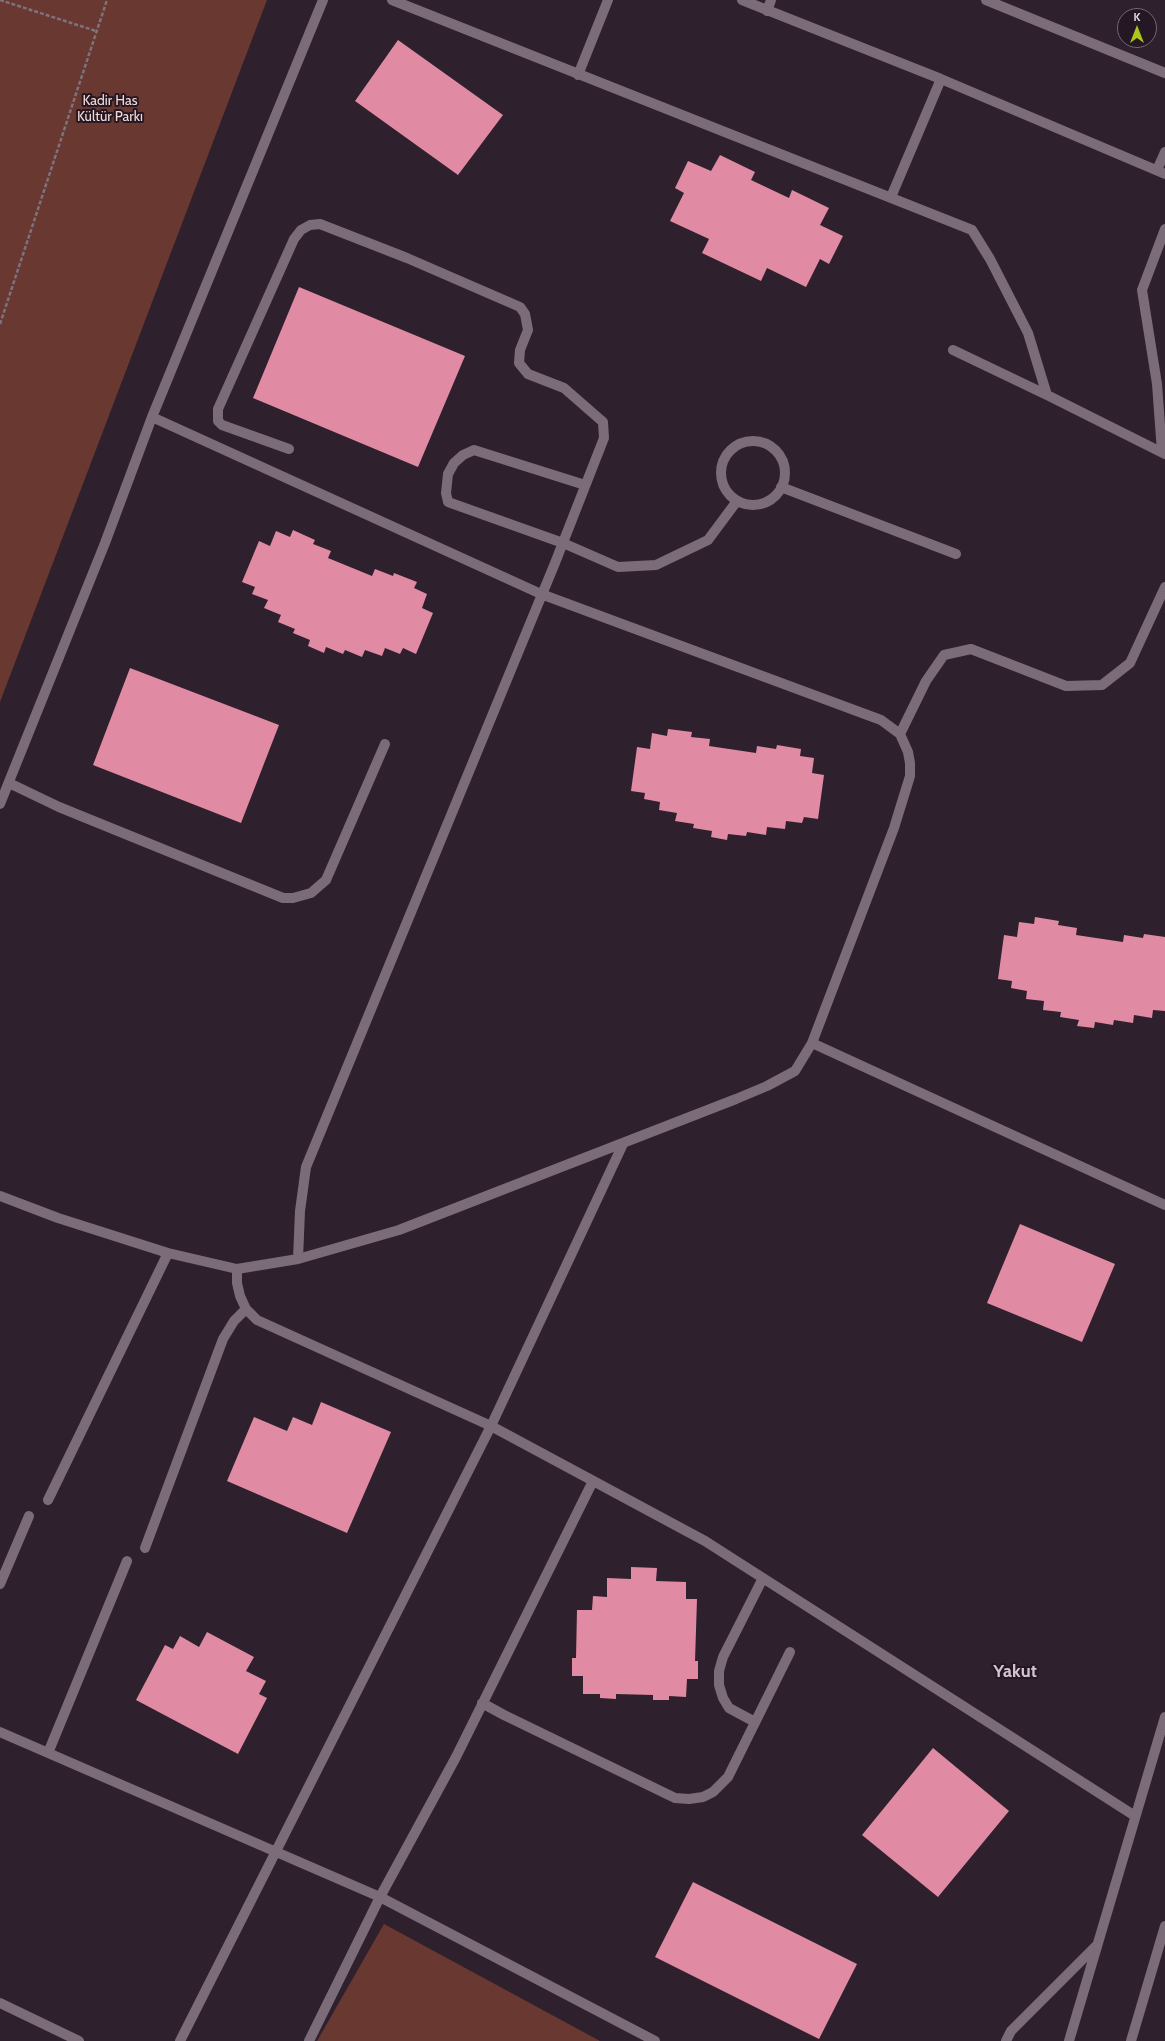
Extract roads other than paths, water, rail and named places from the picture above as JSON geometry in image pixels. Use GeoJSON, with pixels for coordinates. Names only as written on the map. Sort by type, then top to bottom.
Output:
{"type":"FeatureCollection","features":[{"type":"Feature","properties":{"kind":"street"},"geometry":{"type":"LineString","coordinates":[[0,804],[105,543],[152,417],[323,0]]}},
{"type":"Feature","properties":{"kind":"street"},"geometry":{"type":"LineString","coordinates":[[392,0],[972,230],[990,259],[1028,333],[1047,394]]}},
{"type":"Feature","properties":{"kind":"street"},"geometry":{"type":"LineString","coordinates":[[578,75],[608,0]]}},
{"type":"Feature","properties":{"kind":"street"},"geometry":{"type":"LineString","coordinates":[[742,0],[941,79],[1161,172],[1165,152]]}},
{"type":"Feature","properties":{"kind":"street"},"geometry":{"type":"LineString","coordinates":[[767,11],[771,0]]}},
{"type":"Feature","properties":{"kind":"street"},"geometry":{"type":"LineString","coordinates":[[986,0],[1165,73]]}},
{"type":"Feature","properties":{"kind":"street"},"geometry":{"type":"LineString","coordinates":[[891,197],[941,79]]}},
{"type":"Feature","properties":{"kind":"street"},"geometry":{"type":"LineString","coordinates":[[289,449],[222,425],[218,421],[218,409],[294,239],[301,230],[310,225],[320,224],[407,258],[520,307],[525,314],[528,330],[520,350],[520,363],[528,374],[564,388],[603,422],[604,438],[563,543],[306,1167],[300,1211],[298,1258]]}},
{"type":"Feature","properties":{"kind":"street"},"geometry":{"type":"LineString","coordinates":[[1163,453],[1157,384],[1142,290],[1165,229]]}},
{"type":"Feature","properties":{"kind":"street"},"geometry":{"type":"LineString","coordinates":[[953,350],[1047,394],[1163,453]]}},
{"type":"Feature","properties":{"kind":"street"},"geometry":{"type":"LineString","coordinates":[[0,1196],[58,1218],[168,1253],[237,1269],[298,1258],[400,1230],[736,1099],[796,1071],[812,1043],[894,828],[910,776],[908,752],[900,734],[881,720],[541,594],[152,417]]}},
{"type":"Feature","properties":{"kind":"street"},"geometry":{"type":"LineString","coordinates":[[748,442],[760,442],[770,446],[778,454],[783,464],[785,475],[782,487],[774,497],[762,504],[749,505],[736,501],[727,492],[721,480],[721,467],[726,455],[736,446],[748,442]]}},
{"type":"Feature","properties":{"kind":"street"},"geometry":{"type":"LineString","coordinates":[[585,486],[474,450],[463,455],[454,463],[448,474],[446,483],[448,502],[563,543],[618,567],[656,564],[708,540],[736,501]]}},
{"type":"Feature","properties":{"kind":"street"},"geometry":{"type":"LineString","coordinates":[[782,487],[956,554]]}},
{"type":"Feature","properties":{"kind":"street"},"geometry":{"type":"LineString","coordinates":[[900,734],[926,681],[944,655],[971,649],[1066,686],[1102,685],[1130,662],[1165,587]]}},
{"type":"Feature","properties":{"kind":"street"},"geometry":{"type":"LineString","coordinates":[[9,783],[60,806],[283,898],[293,898],[311,893],[319,887],[328,875],[385,744]]}},
{"type":"Feature","properties":{"kind":"street"},"geometry":{"type":"LineString","coordinates":[[812,1043],[1165,1205]]}},
{"type":"Feature","properties":{"kind":"street"},"geometry":{"type":"LineString","coordinates":[[180,2041],[491,1426],[623,1144]]}},
{"type":"Feature","properties":{"kind":"street"},"geometry":{"type":"LineString","coordinates":[[48,1500],[168,1253]]}},
{"type":"Feature","properties":{"kind":"street"},"geometry":{"type":"LineString","coordinates":[[237,1269],[237,1283],[240,1296],[246,1309],[257,1320],[491,1426],[705,1541],[1136,1816]]}},
{"type":"Feature","properties":{"kind":"street"},"geometry":{"type":"LineString","coordinates":[[145,1548],[223,1339],[234,1321],[246,1309]]}},
{"type":"Feature","properties":{"kind":"street"},"geometry":{"type":"LineString","coordinates":[[309,2041],[380,1897],[456,1757],[593,1481]]}},
{"type":"Feature","properties":{"kind":"street"},"geometry":{"type":"LineString","coordinates":[[0,1584],[29,1516]]}},
{"type":"Feature","properties":{"kind":"street"},"geometry":{"type":"LineString","coordinates":[[48,1753],[127,1561]]}},
{"type":"Feature","properties":{"kind":"street"},"geometry":{"type":"LineString","coordinates":[[755,1722],[729,1708],[722,1698],[719,1685],[719,1670],[723,1657],[763,1578]]}},
{"type":"Feature","properties":{"kind":"street"},"geometry":{"type":"LineString","coordinates":[[482,1703],[504,1716],[676,1798],[690,1799],[703,1797],[721,1785],[728,1777],[790,1652]]}},
{"type":"Feature","properties":{"kind":"street"},"geometry":{"type":"LineString","coordinates":[[1069,2041],[1165,1717]]}},
{"type":"Feature","properties":{"kind":"street"},"geometry":{"type":"LineString","coordinates":[[0,1732],[380,1897],[654,2041]]}},
{"type":"Feature","properties":{"kind":"street"},"geometry":{"type":"LineString","coordinates":[[1131,2041],[1165,1926]]}},
{"type":"Feature","properties":{"kind":"street"},"geometry":{"type":"LineString","coordinates":[[1006,2041],[1011,2031],[1097,1944]]}},
{"type":"Feature","properties":{"kind":"street"},"geometry":{"type":"LineString","coordinates":[[0,2003],[79,2041]]}},
{"type":"Feature","properties":{"kind":"district","name":"Yakut"},"geometry":{"type":"Point","coordinates":[1015,1672]}},
{"type":"Feature","properties":{"kind":"park label","name":"Kadir Has Kültür Parkı"},"geometry":{"type":"Point","coordinates":[110,110]}}]}
